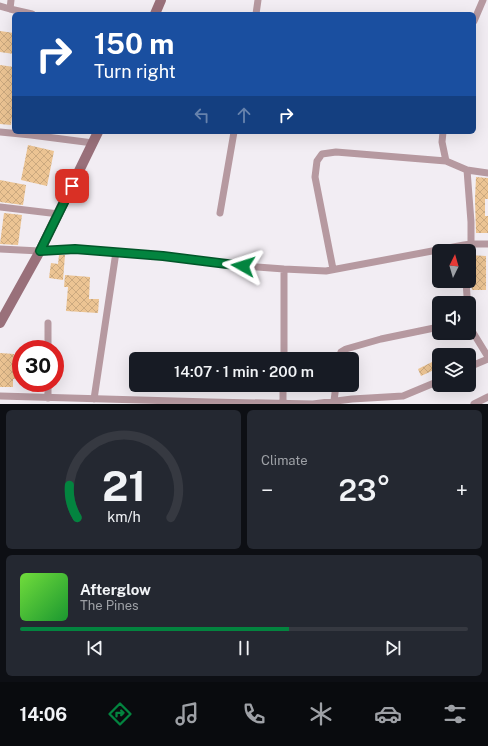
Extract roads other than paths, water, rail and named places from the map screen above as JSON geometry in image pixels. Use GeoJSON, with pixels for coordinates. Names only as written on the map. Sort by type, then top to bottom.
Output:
{"type":"FeatureCollection","features":[{"type":"Feature","properties":{"kind":"street"},"geometry":{"type":"LineString","coordinates":[[10,9],[11,0]]}},
{"type":"Feature","properties":{"kind":"street"},"geometry":{"type":"LineString","coordinates":[[156,12],[161,0]]}},
{"type":"Feature","properties":{"kind":"street"},"geometry":{"type":"LineString","coordinates":[[256,12],[258,0]]}},
{"type":"Feature","properties":{"kind":"street"},"geometry":{"type":"LineString","coordinates":[[476,16],[483,0]]}},
{"type":"Feature","properties":{"kind":"street"},"geometry":{"type":"LineString","coordinates":[[0,6],[23,12]]}},
{"type":"Feature","properties":{"kind":"street"},"geometry":{"type":"LineString","coordinates":[[0,132],[12,132]]}},
{"type":"Feature","properties":{"kind":"street"},"geometry":{"type":"LineString","coordinates":[[37,134],[93,143]]}},
{"type":"Feature","properties":{"kind":"street"},"geometry":{"type":"LineString","coordinates":[[0,323],[40,251],[97,134]]}},
{"type":"Feature","properties":{"kind":"street"},"geometry":{"type":"LineString","coordinates":[[220,213],[234,134]]}},
{"type":"Feature","properties":{"kind":"street"},"geometry":{"type":"LineString","coordinates":[[444,134],[442,142],[446,161]]}},
{"type":"Feature","properties":{"kind":"street"},"geometry":{"type":"LineString","coordinates":[[333,269],[315,177],[317,161],[322,154],[336,152],[446,161],[467,170],[488,173]]}},
{"type":"Feature","properties":{"kind":"street"},"geometry":{"type":"LineString","coordinates":[[467,170],[471,222],[467,244]]}},
{"type":"Feature","properties":{"kind":"street"},"geometry":{"type":"LineString","coordinates":[[0,206],[59,214]]}},
{"type":"Feature","properties":{"kind":"street"},"geometry":{"type":"LineString","coordinates":[[476,246],[488,244]]}},
{"type":"Feature","properties":{"kind":"street"},"geometry":{"type":"LineString","coordinates":[[0,249],[40,251],[75,249],[163,256],[229,265],[326,271],[432,253]]}},
{"type":"Feature","properties":{"kind":"street"},"geometry":{"type":"LineString","coordinates":[[94,399],[116,252]]}},
{"type":"Feature","properties":{"kind":"street"},"geometry":{"type":"LineString","coordinates":[[284,269],[284,352]]}},
{"type":"Feature","properties":{"kind":"street"},"geometry":{"type":"LineString","coordinates":[[466,288],[467,296]]}},
{"type":"Feature","properties":{"kind":"street"},"geometry":{"type":"LineString","coordinates":[[48,323],[48,340]]}},
{"type":"Feature","properties":{"kind":"street"},"geometry":{"type":"LineString","coordinates":[[341,352],[346,349],[432,329]]}},
{"type":"Feature","properties":{"kind":"street"},"geometry":{"type":"LineString","coordinates":[[476,338],[488,358],[476,364]]}},
{"type":"Feature","properties":{"kind":"street"},"geometry":{"type":"LineString","coordinates":[[0,396],[313,404],[334,401],[351,402],[403,396],[432,384]]}},
{"type":"Feature","properties":{"kind":"street"},"geometry":{"type":"LineString","coordinates":[[48,392],[48,398]]}},
{"type":"Feature","properties":{"kind":"street"},"geometry":{"type":"LineString","coordinates":[[283,392],[283,403]]}},
{"type":"Feature","properties":{"kind":"street"},"geometry":{"type":"LineString","coordinates":[[334,401],[335,392]]}},
{"type":"Feature","properties":{"kind":"street"},"geometry":{"type":"LineString","coordinates":[[403,396],[403,404]]}},
{"type":"Feature","properties":{"kind":"street"},"geometry":{"type":"LineString","coordinates":[[474,404],[488,397]]}}]}
